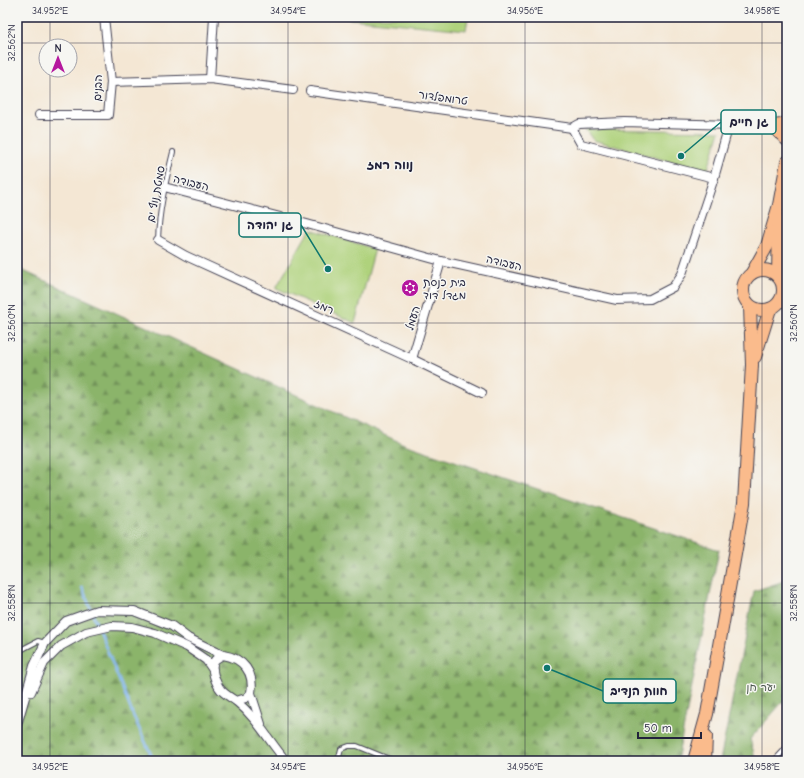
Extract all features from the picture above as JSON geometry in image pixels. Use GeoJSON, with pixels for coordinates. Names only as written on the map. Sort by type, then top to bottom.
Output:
{"type":"FeatureCollection","features":[{"type":"Feature","properties":{"kind":"main road"},"geometry":{"type":"LineString","coordinates":[[773,126],[782,125],[787,122]]}},
{"type":"Feature","properties":{"kind":"main road"},"geometry":{"type":"LineString","coordinates":[[773,126],[787,140]]}},
{"type":"Feature","properties":{"kind":"main road"},"geometry":{"type":"LineString","coordinates":[[781,298],[760,310],[750,306],[746,302],[743,292],[745,281],[752,274],[767,246],[779,205],[787,162]]}},
{"type":"Feature","properties":{"kind":"main road"},"geometry":{"type":"LineString","coordinates":[[778,277],[779,205]]}},
{"type":"Feature","properties":{"kind":"main road"},"geometry":{"type":"LineString","coordinates":[[752,274],[761,270],[770,272],[778,277],[783,286],[781,298],[752,365]]}},
{"type":"Feature","properties":{"kind":"main road"},"geometry":{"type":"LineString","coordinates":[[694,761],[707,714],[744,503],[752,365],[750,306]]}},
{"type":"Feature","properties":{"kind":"main road"},"geometry":{"type":"LineString","coordinates":[[705,761],[707,714]]}},
{"type":"Feature","properties":{"kind":"street","name":"הבנים"},"geometry":{"type":"LineString","coordinates":[[39,115],[108,115],[112,82],[104,17]]}},
{"type":"Feature","properties":{"kind":"street"},"geometry":{"type":"LineString","coordinates":[[210,79],[214,17]]}},
{"type":"Feature","properties":{"kind":"street"},"geometry":{"type":"LineString","coordinates":[[112,82],[210,79],[293,90]]}},
{"type":"Feature","properties":{"kind":"street","name":"טרומפלדור"},"geometry":{"type":"LineString","coordinates":[[310,91],[572,128],[578,124],[624,122],[773,126]]}},
{"type":"Feature","properties":{"kind":"street","name":"העבודה"},"geometry":{"type":"LineString","coordinates":[[164,187],[442,261],[617,300],[650,299],[673,287],[682,274],[714,178],[729,126]]}},
{"type":"Feature","properties":{"kind":"street"},"geometry":{"type":"LineString","coordinates":[[572,128],[581,144],[714,178]]}},
{"type":"Feature","properties":{"kind":"street","name":"רמז"},"geometry":{"type":"LineString","coordinates":[[158,240],[204,264],[412,359],[482,393]]}},
{"type":"Feature","properties":{"kind":"street","name":"העמל"},"geometry":{"type":"LineString","coordinates":[[412,359],[442,261]]}},
{"type":"Feature","properties":{"kind":"street"},"geometry":{"type":"LineString","coordinates":[[17,725],[34,666],[45,643],[66,621],[97,610],[134,611],[172,626],[188,638],[223,655],[232,656],[239,661],[247,669],[253,684],[251,693],[262,728]]}},
{"type":"Feature","properties":{"kind":"street"},"geometry":{"type":"LineString","coordinates":[[22,709],[44,663],[61,646],[86,632],[112,626],[132,627],[155,633],[186,647],[206,660],[213,670],[216,681],[221,689],[246,709],[286,761]]}},
{"type":"Feature","properties":{"kind":"street"},"geometry":{"type":"LineString","coordinates":[[213,670],[215,660],[223,655]]}},
{"type":"Feature","properties":{"kind":"street"},"geometry":{"type":"LineString","coordinates":[[236,702],[246,698],[251,693]]}},
{"type":"Feature","properties":{"kind":"lane","name":"סמטת נוף ים"},"geometry":{"type":"LineString","coordinates":[[158,240],[158,220],[164,187],[174,152]]}},
{"type":"Feature","properties":{"kind":"lane"},"geometry":{"type":"LineString","coordinates":[[17,652],[38,641],[45,643]]}},
{"type":"Feature","properties":{"kind":"lane"},"geometry":{"type":"LineString","coordinates":[[338,761],[341,749],[349,746],[357,746],[394,761]]}},
{"type":"Feature","properties":{"kind":"lane"},"geometry":{"type":"LineString","coordinates":[[774,761],[787,747]]}},
{"type":"Feature","properties":{"kind":"green space"},"geometry":{"type":"Polygon","coordinates":[[[330,17],[468,17],[466,30],[330,17]]]}},
{"type":"Feature","properties":{"kind":"green space"},"geometry":{"type":"Polygon","coordinates":[[[585,129],[720,131],[707,172],[593,140],[585,129]]]}},
{"type":"Feature","properties":{"kind":"green space"},"geometry":{"type":"Polygon","coordinates":[[[310,229],[375,249],[355,323],[276,288],[310,229]]]}},
{"type":"Feature","properties":{"kind":"green space"},"geometry":{"type":"Polygon","coordinates":[[[17,268],[404,444],[719,550],[677,761],[17,761],[17,268]]]}},
{"type":"Feature","properties":{"kind":"green space","name":"יער חן"},"geometry":{"type":"Polygon","coordinates":[[[787,580],[787,697],[750,739],[756,761],[720,761],[754,591],[787,580]]]}},
{"type":"Feature","properties":{"kind":"waterway"},"geometry":{"type":"LineString","coordinates":[[82,587],[133,715],[154,761]]}},
{"type":"Feature","properties":{"kind":"place","name":"גן חיים"},"geometry":{"type":"Point","coordinates":[681,156]}},
{"type":"Feature","properties":{"kind":"place","name":"גן יהודה"},"geometry":{"type":"Point","coordinates":[328,269]}},
{"type":"Feature","properties":{"kind":"place","name":"בית כנסת מגדל דוד"},"geometry":{"type":"Point","coordinates":[410,288]}},
{"type":"Feature","properties":{"kind":"place","name":"חוות הנדיב"},"geometry":{"type":"Point","coordinates":[547,668]}},
{"type":"Feature","properties":{"kind":"district","name":"נווה רמז"},"geometry":{"type":"Point","coordinates":[390,165]}}]}
